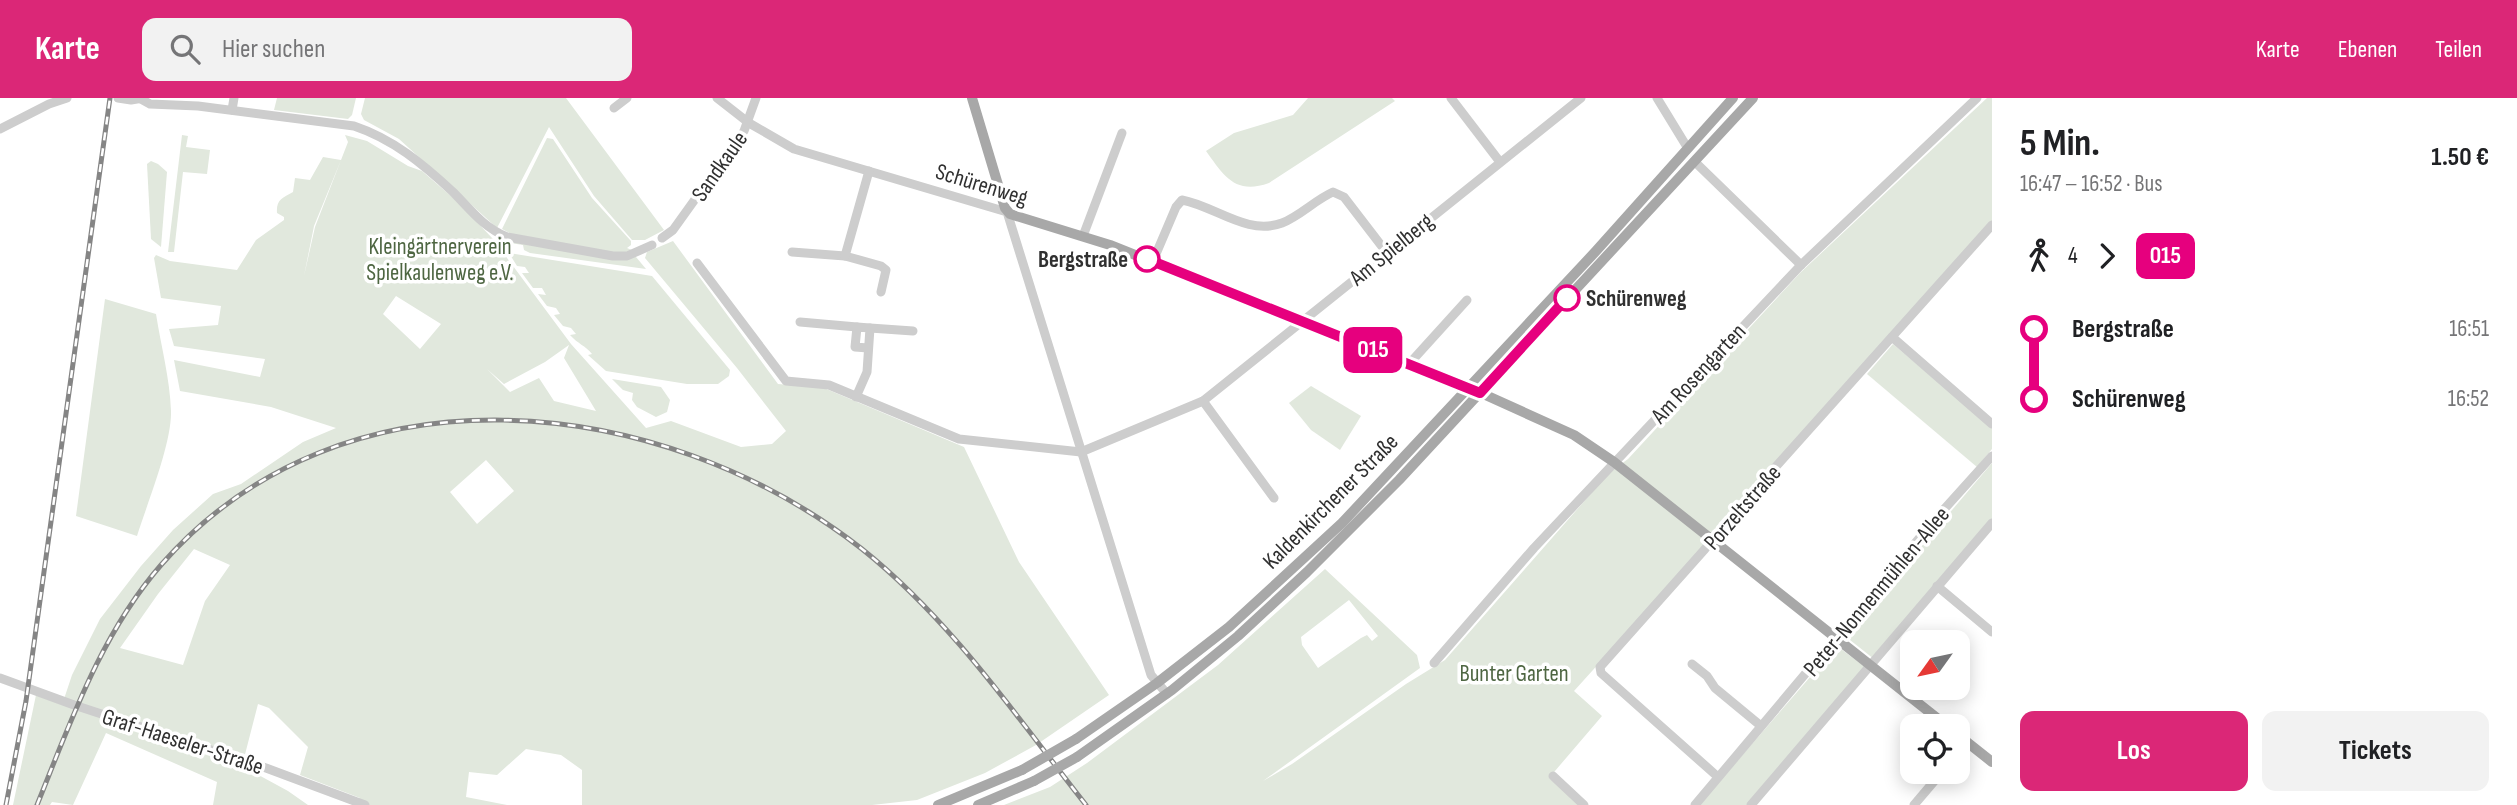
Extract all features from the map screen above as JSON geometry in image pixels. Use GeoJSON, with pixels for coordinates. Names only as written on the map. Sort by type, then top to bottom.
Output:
{"type":"FeatureCollection","features":[{"type":"Feature","properties":{"kind":"main road"},"geometry":{"type":"LineString","coordinates":[[972,98],[1007,212]]}},
{"type":"Feature","properties":{"kind":"main road","name":"Kaldenkirchener Straße"},"geometry":{"type":"LineString","coordinates":[[978,805],[1034,782],[1077,757],[1167,694],[1238,636],[1307,572],[1399,480],[1596,251],[1733,98]]}},
{"type":"Feature","properties":{"kind":"main road","name":"Kaldenkirchener Straße"},"geometry":{"type":"LineString","coordinates":[[938,805],[1022,769],[1076,739],[1157,683],[1229,627],[1301,563],[1475,390],[1628,233],[1753,98]]}},
{"type":"Feature","properties":{"kind":"main road","name":"Kaldenkirchener Straße"},"geometry":{"type":"LineString","coordinates":[[1628,233],[1689,158],[1687,147]]}},
{"type":"Feature","properties":{"kind":"main road","name":"Schürenweg"},"geometry":{"type":"LineString","coordinates":[[1007,212],[1153,261],[1475,390],[1574,435],[1614,462],[1713,539],[1932,714]]}},
{"type":"Feature","properties":{"kind":"main road"},"geometry":{"type":"LineString","coordinates":[[1970,745],[1992,762]]}},
{"type":"Feature","properties":{"kind":"street"},"geometry":{"type":"LineString","coordinates":[[34,98],[38,108]]}},
{"type":"Feature","properties":{"kind":"street"},"geometry":{"type":"LineString","coordinates":[[0,129],[47,101],[67,98]]}},
{"type":"Feature","properties":{"kind":"street"},"geometry":{"type":"LineString","coordinates":[[118,98],[142,99],[150,104],[232,110],[354,126],[402,148],[452,191],[492,231],[613,256],[627,256],[652,245]]}},
{"type":"Feature","properties":{"kind":"street"},"geometry":{"type":"LineString","coordinates":[[183,98],[192,106]]}},
{"type":"Feature","properties":{"kind":"street"},"geometry":{"type":"LineString","coordinates":[[232,110],[234,98]]}},
{"type":"Feature","properties":{"kind":"street"},"geometry":{"type":"LineString","coordinates":[[614,108],[627,98]]}},
{"type":"Feature","properties":{"kind":"street","name":"Schürenweg"},"geometry":{"type":"LineString","coordinates":[[717,98],[749,123],[794,149],[1007,212]]}},
{"type":"Feature","properties":{"kind":"street","name":"Sandkaule"},"geometry":{"type":"LineString","coordinates":[[662,238],[673,230],[749,123],[750,111],[756,98]]}},
{"type":"Feature","properties":{"kind":"street"},"geometry":{"type":"LineString","coordinates":[[1451,98],[1500,162]]}},
{"type":"Feature","properties":{"kind":"street","name":"Am Spielberg"},"geometry":{"type":"LineString","coordinates":[[1081,452],[1203,401],[1581,98]]}},
{"type":"Feature","properties":{"kind":"street"},"geometry":{"type":"LineString","coordinates":[[1657,98],[1687,147]]}},
{"type":"Feature","properties":{"kind":"street","name":"Am Rosengarten"},"geometry":{"type":"LineString","coordinates":[[1434,663],[1534,548],[1801,265],[1976,98]]}},
{"type":"Feature","properties":{"kind":"street"},"geometry":{"type":"LineString","coordinates":[[1083,236],[1122,133]]}},
{"type":"Feature","properties":{"kind":"street"},"geometry":{"type":"LineString","coordinates":[[1695,162],[1801,265]]}},
{"type":"Feature","properties":{"kind":"street"},"geometry":{"type":"LineString","coordinates":[[845,256],[869,172]]}},
{"type":"Feature","properties":{"kind":"street"},"geometry":{"type":"LineString","coordinates":[[1153,261],[1176,207],[1182,200],[1241,223],[1266,227],[1284,223],[1334,192],[1344,197],[1387,253]]}},
{"type":"Feature","properties":{"kind":"street"},"geometry":{"type":"LineString","coordinates":[[1007,212],[1151,675],[1167,694]]}},
{"type":"Feature","properties":{"kind":"street","name":"Porzeltstraße"},"geometry":{"type":"LineString","coordinates":[[1718,777],[1601,673],[1600,667],[1992,225]]}},
{"type":"Feature","properties":{"kind":"street"},"geometry":{"type":"LineString","coordinates":[[792,252],[845,256],[881,265],[886,270],[881,292]]}},
{"type":"Feature","properties":{"kind":"street"},"geometry":{"type":"LineString","coordinates":[[697,262],[786,381],[829,385],[959,439],[1081,452]]}},
{"type":"Feature","properties":{"kind":"street"},"geometry":{"type":"LineString","coordinates":[[1409,364],[1467,300]]}},
{"type":"Feature","properties":{"kind":"street"},"geometry":{"type":"LineString","coordinates":[[800,322],[913,331]]}},
{"type":"Feature","properties":{"kind":"street"},"geometry":{"type":"LineString","coordinates":[[857,327],[855,347],[868,348]]}},
{"type":"Feature","properties":{"kind":"street"},"geometry":{"type":"LineString","coordinates":[[856,397],[867,372],[870,328]]}},
{"type":"Feature","properties":{"kind":"street"},"geometry":{"type":"LineString","coordinates":[[1892,337],[1992,424]]}},
{"type":"Feature","properties":{"kind":"street"},"geometry":{"type":"LineString","coordinates":[[1203,401],[1274,498]]}},
{"type":"Feature","properties":{"kind":"street","name":"Peter-Nonnenmühlen-Allee"},"geometry":{"type":"LineString","coordinates":[[1695,805],[1992,456]]}},
{"type":"Feature","properties":{"kind":"street","name":"Peter-Nonnenmühlen-Allee"},"geometry":{"type":"LineString","coordinates":[[1751,805],[1992,523]]}},
{"type":"Feature","properties":{"kind":"street"},"geometry":{"type":"LineString","coordinates":[[1937,586],[1992,632]]}},
{"type":"Feature","properties":{"kind":"street"},"geometry":{"type":"LineString","coordinates":[[1692,664],[1707,676],[1715,688],[1761,726]]}},
{"type":"Feature","properties":{"kind":"street","name":"Graf-Haeseler-Straße"},"geometry":{"type":"LineString","coordinates":[[0,678],[266,768],[365,805]]}},
{"type":"Feature","properties":{"kind":"street"},"geometry":{"type":"LineString","coordinates":[[1553,776],[1584,805]]}},
{"type":"Feature","properties":{"kind":"street"},"geometry":{"type":"LineString","coordinates":[[1914,805],[1932,784]]}},
{"type":"Feature","properties":{"kind":"green space"},"geometry":{"type":"Polygon","coordinates":[[[277,98],[356,98],[352,115],[348,119],[274,110],[277,98]]]}},
{"type":"Feature","properties":{"kind":"green space","name":"Kleingärtnerverein Spielkaulenweg e.V."},"geometry":{"type":"Polygon","coordinates":[[[365,98],[566,98],[664,230],[645,240],[632,240],[594,196],[549,127],[497,228],[399,139],[364,120],[361,114],[365,98]]]}},
{"type":"Feature","properties":{"kind":"green space"},"geometry":{"type":"Polygon","coordinates":[[[1308,98],[1392,98],[1395,101],[1269,183],[1247,187],[1231,181],[1206,151],[1234,133],[1293,115],[1308,98]]]}},
{"type":"Feature","properties":{"kind":"green space","name":"Bunter Garten"},"geometry":{"type":"Polygon","coordinates":[[[1987,98],[1992,98],[1992,222],[1714,530],[1705,546],[1574,691],[1602,716],[1549,778],[1579,805],[1004,805],[1050,787],[1087,763],[1218,665],[1325,569],[1417,655],[1420,668],[1263,781],[1292,764],[1445,660],[1609,473],[1628,459],[1800,273],[1987,98]],[[1349,600],[1301,637],[1302,645],[1318,668],[1361,638],[1367,635],[1372,641],[1378,636],[1349,600]]]}},
{"type":"Feature","properties":{"kind":"green space"},"geometry":{"type":"Polygon","coordinates":[[[182,135],[188,136],[186,147],[210,150],[207,174],[183,172],[174,252],[168,252],[182,135]]]}},
{"type":"Feature","properties":{"kind":"green space"},"geometry":{"type":"Polygon","coordinates":[[[345,135],[367,141],[408,166],[422,171],[459,203],[493,239],[571,344],[646,428],[671,421],[741,447],[772,444],[786,431],[645,258],[647,252],[673,241],[778,384],[824,388],[964,447],[1019,562],[1109,695],[1036,745],[985,773],[917,800],[872,805],[582,805],[582,770],[561,755],[526,749],[497,775],[469,772],[466,797],[507,805],[352,805],[360,798],[300,775],[308,747],[269,708],[258,704],[242,766],[308,805],[213,805],[217,782],[106,733],[73,805],[52,802],[50,805],[13,805],[36,695],[63,702],[72,675],[100,619],[141,566],[173,530],[213,494],[241,484],[303,442],[336,428],[271,407],[180,391],[174,360],[260,377],[265,359],[174,346],[169,329],[218,325],[221,306],[161,298],[154,258],[156,255],[170,261],[237,270],[256,240],[284,220],[284,217],[277,213],[278,205],[293,192],[295,178],[310,180],[323,157],[341,160],[314,226],[304,276],[315,227],[348,142],[345,135]],[[396,296],[383,314],[420,349],[441,324],[396,296]],[[569,345],[545,362],[504,384],[487,369],[510,392],[539,378],[554,401],[596,411],[564,358],[569,345]],[[486,460],[450,492],[477,524],[514,491],[486,460]],[[194,549],[120,648],[183,665],[205,601],[230,565],[194,549]]]}},
{"type":"Feature","properties":{"kind":"green space"},"geometry":{"type":"Polygon","coordinates":[[[547,138],[553,139],[592,198],[631,241],[627,248],[634,251],[617,253],[513,235],[502,229],[547,138]]]}},
{"type":"Feature","properties":{"kind":"green space"},"geometry":{"type":"Polygon","coordinates":[[[151,161],[167,172],[161,247],[151,239],[147,164],[151,161]]]}},
{"type":"Feature","properties":{"kind":"green space"},"geometry":{"type":"Polygon","coordinates":[[[509,241],[636,257],[646,269],[530,253],[524,250],[523,245],[509,241]]]}},
{"type":"Feature","properties":{"kind":"green space"},"geometry":{"type":"Polygon","coordinates":[[[509,253],[652,276],[730,370],[729,376],[718,384],[687,384],[606,371],[588,355],[592,354],[590,351],[570,335],[576,334],[571,328],[563,326],[554,315],[560,314],[556,308],[547,306],[538,294],[546,295],[542,288],[533,288],[522,273],[529,273],[525,267],[517,266],[509,253]]]}},
{"type":"Feature","properties":{"kind":"green space"},"geometry":{"type":"Polygon","coordinates":[[[105,299],[156,314],[169,387],[171,411],[168,440],[137,536],[76,516],[105,299]]]}},
{"type":"Feature","properties":{"kind":"green space"},"geometry":{"type":"Polygon","coordinates":[[[1893,344],[1992,428],[1992,449],[1977,467],[1867,374],[1893,344]]]}},
{"type":"Feature","properties":{"kind":"green space"},"geometry":{"type":"Polygon","coordinates":[[[612,379],[661,387],[670,400],[667,412],[656,417],[637,407],[632,400],[633,393],[623,390],[612,379]]]}},
{"type":"Feature","properties":{"kind":"green space"},"geometry":{"type":"Polygon","coordinates":[[[1311,386],[1361,416],[1340,450],[1311,430],[1289,403],[1311,386]]]}},
{"type":"Feature","properties":{"kind":"green space"},"geometry":{"type":"Polygon","coordinates":[[[1992,463],[1992,520],[1874,659],[1845,636],[1992,463]]]}},
{"type":"Feature","properties":{"kind":"green space"},"geometry":{"type":"Polygon","coordinates":[[[1837,646],[1865,667],[1749,805],[1699,805],[1837,646]]]}},
{"type":"Feature","properties":{"kind":"railway"},"geometry":{"type":"LineString","coordinates":[[6,805],[26,701],[110,98]]}},
{"type":"Feature","properties":{"kind":"railway"},"geometry":{"type":"LineString","coordinates":[[37,805],[89,679],[121,620],[161,565],[235,498],[318,453],[409,427],[504,420],[599,430],[693,456],[781,496],[862,549],[925,606],[954,638],[1086,805]]}},
{"type":"Feature","properties":{"kind":"bus line","name":"015"},"geometry":{"type":"LineString","coordinates":[[1147,259],[1480,393],[1567,298]]}},
{"type":"Feature","properties":{"kind":"place","name":"Bergstraße"},"geometry":{"type":"Point","coordinates":[1147,259]}},
{"type":"Feature","properties":{"kind":"place","name":"Schürenweg"},"geometry":{"type":"Point","coordinates":[1567,298]}}]}
